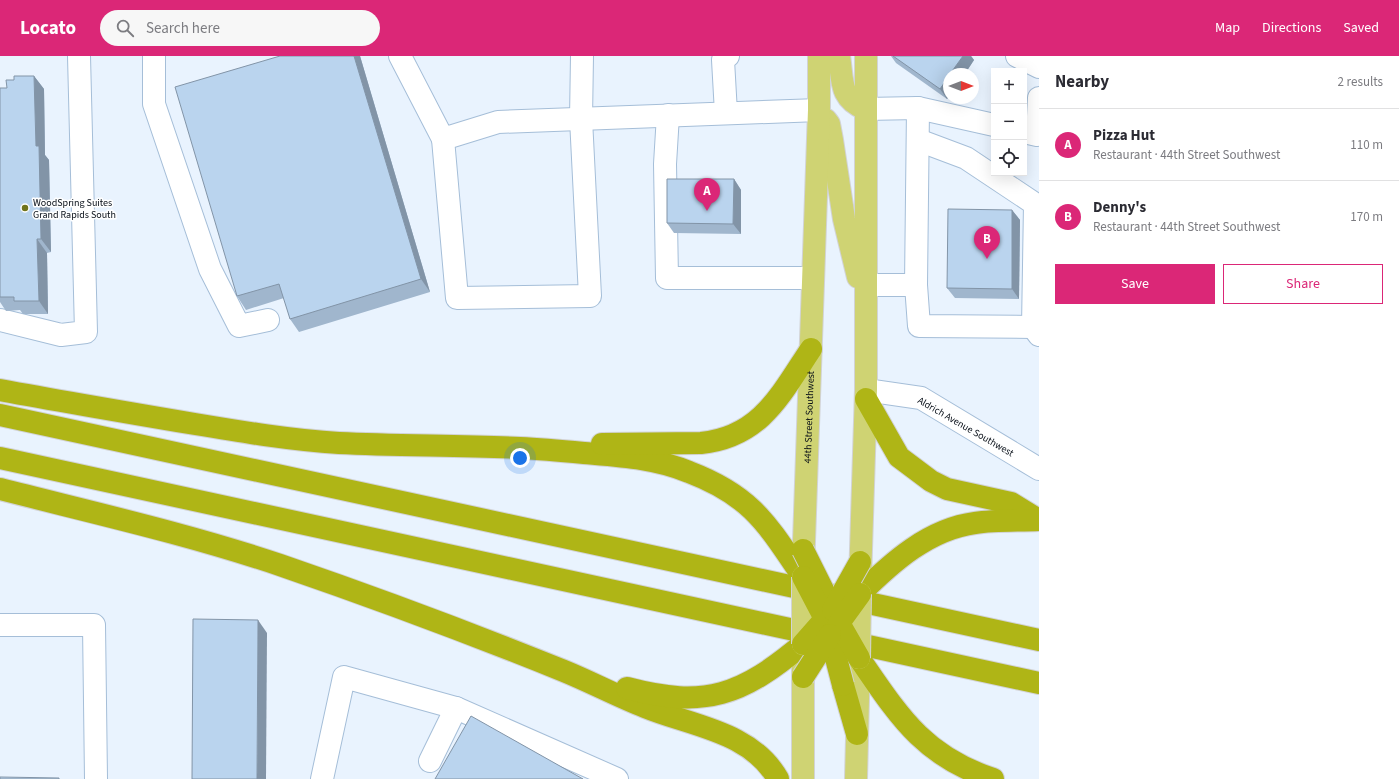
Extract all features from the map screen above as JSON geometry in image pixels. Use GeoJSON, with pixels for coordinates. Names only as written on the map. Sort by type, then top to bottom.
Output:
{"type":"FeatureCollection","features":[{"type":"Feature","properties":{"kind":"highway"},"geometry":{"type":"LineString","coordinates":[[520,448],[631,443],[701,443],[717,441],[730,437],[751,427],[764,416],[774,405],[811,349]]}},
{"type":"Feature","properties":{"kind":"highway"},"geometry":{"type":"LineString","coordinates":[[0,390],[118,412],[293,438],[409,446],[520,448],[619,456],[662,463],[684,470],[732,492],[752,508],[769,526],[832,622],[884,694],[921,740],[961,767],[993,779]]}},
{"type":"Feature","properties":{"kind":"highway"},"geometry":{"type":"LineString","coordinates":[[866,394],[899,457],[909,466],[931,481],[947,489],[1012,503],[1039,520]]}},
{"type":"Feature","properties":{"kind":"highway"},"geometry":{"type":"LineString","coordinates":[[0,415],[1039,640]]}},
{"type":"Feature","properties":{"kind":"highway"},"geometry":{"type":"LineString","coordinates":[[0,458],[1039,683]]}},
{"type":"Feature","properties":{"kind":"highway"},"geometry":{"type":"LineString","coordinates":[[0,489],[204,541],[280,565],[405,610],[566,672],[646,708],[734,739],[764,759],[778,779]]}},
{"type":"Feature","properties":{"kind":"highway"},"geometry":{"type":"LineString","coordinates":[[566,672],[656,695],[704,698],[722,694],[739,688],[770,670],[832,622],[887,568],[925,541],[949,528],[975,523],[1039,520]]}},
{"type":"Feature","properties":{"kind":"highway"},"geometry":{"type":"LineString","coordinates":[[803,550],[832,622],[851,687],[857,734]]}},
{"type":"Feature","properties":{"kind":"highway"},"geometry":{"type":"LineString","coordinates":[[803,677],[832,622],[860,562]]}},
{"type":"Feature","properties":{"kind":"main road","name":"44th Street Southwest"},"geometry":{"type":"LineString","coordinates":[[803,779],[803,550],[819,110],[819,56]]}},
{"type":"Feature","properties":{"kind":"main road"},"geometry":{"type":"LineString","coordinates":[[839,56],[844,89],[849,99],[865,109]]}},
{"type":"Feature","properties":{"kind":"main road"},"geometry":{"type":"LineString","coordinates":[[851,687],[859,658],[860,562],[864,501],[866,394],[866,56]]}},
{"type":"Feature","properties":{"kind":"main road"},"geometry":{"type":"LineString","coordinates":[[819,110],[829,124],[844,219],[857,277],[866,285]]}},
{"type":"Feature","properties":{"kind":"main road"},"geometry":{"type":"LineString","coordinates":[[856,779],[857,734]]}},
{"type":"Feature","properties":{"kind":"street"},"geometry":{"type":"LineString","coordinates":[[0,320],[61,335],[86,332],[79,56]]}},
{"type":"Feature","properties":{"kind":"street"},"geometry":{"type":"LineString","coordinates":[[154,56],[154,104],[210,269],[239,326],[268,320]]}},
{"type":"Feature","properties":{"kind":"street"},"geometry":{"type":"LineString","coordinates":[[400,56],[442,139],[457,298],[590,296],[581,119],[582,56]]}},
{"type":"Feature","properties":{"kind":"street"},"geometry":{"type":"LineString","coordinates":[[1017,56],[1039,67]]}},
{"type":"Feature","properties":{"kind":"street"},"geometry":{"type":"LineString","coordinates":[[724,57],[726,113]]}},
{"type":"Feature","properties":{"kind":"street"},"geometry":{"type":"LineString","coordinates":[[1027,133],[1037,135],[1039,98]]}},
{"type":"Feature","properties":{"kind":"street"},"geometry":{"type":"LineString","coordinates":[[918,108],[916,285],[919,326],[1036,331],[1037,205],[966,158],[918,140]]}},
{"type":"Feature","properties":{"kind":"street"},"geometry":{"type":"LineString","coordinates":[[865,109],[918,108],[991,124]]}},
{"type":"Feature","properties":{"kind":"street"},"geometry":{"type":"LineString","coordinates":[[442,139],[498,122],[819,110]]}},
{"type":"Feature","properties":{"kind":"street"},"geometry":{"type":"LineString","coordinates":[[668,116],[665,164],[667,278],[813,278]]}},
{"type":"Feature","properties":{"kind":"street"},"geometry":{"type":"LineString","coordinates":[[866,285],[916,285]]}},
{"type":"Feature","properties":{"kind":"street","name":"Aldrich Avenue Southwest"},"geometry":{"type":"LineString","coordinates":[[866,394],[921,398],[1039,469]]}},
{"type":"Feature","properties":{"kind":"street"},"geometry":{"type":"LineString","coordinates":[[0,624],[94,625],[96,779]]}},
{"type":"Feature","properties":{"kind":"street"},"geometry":{"type":"LineString","coordinates":[[322,779],[344,677],[456,708],[618,779]]}},
{"type":"Feature","properties":{"kind":"street"},"geometry":{"type":"LineString","coordinates":[[430,760],[456,708]]}},
{"type":"Feature","properties":{"kind":"building"},"geometry":{"type":"Polygon","coordinates":[[[280,56],[354,56],[421,279],[290,319],[279,284],[237,296],[175,87],[280,56]]]}},
{"type":"Feature","properties":{"kind":"building"},"geometry":{"type":"Polygon","coordinates":[[[893,56],[963,56],[954,68],[943,68],[943,85],[940,89],[893,56]]]}},
{"type":"Feature","properties":{"kind":"building","name":"WoodSpring Suites Grand Rapids South"},"geometry":{"type":"Polygon","coordinates":[[[14,76],[34,76],[36,146],[39,146],[41,239],[37,239],[39,301],[14,301],[14,297],[0,297],[0,88],[7,88],[6,80],[14,80],[14,76]]]}},
{"type":"Feature","properties":{"kind":"building"},"geometry":{"type":"Polygon","coordinates":[[[667,179],[734,179],[733,224],[667,223],[667,179]]]}},
{"type":"Feature","properties":{"kind":"building"},"geometry":{"type":"Polygon","coordinates":[[[948,209],[1012,210],[1012,289],[947,288],[948,209]]]}},
{"type":"Feature","properties":{"kind":"building"},"geometry":{"type":"Polygon","coordinates":[[[193,619],[258,620],[257,779],[192,779],[193,619]]]}},
{"type":"Feature","properties":{"kind":"building"},"geometry":{"type":"Polygon","coordinates":[[[471,716],[583,779],[435,779],[471,716]]]}},
{"type":"Feature","properties":{"kind":"building"},"geometry":{"type":"Polygon","coordinates":[[[0,777],[59,778],[59,779],[0,779],[0,777]]]}},
{"type":"Feature","properties":{"kind":"place","name":"WoodSpring Suites Grand Rapids South"},"geometry":{"type":"Point","coordinates":[25,208]}},
{"type":"Feature","properties":{"kind":"place","name":"Pizza Hut"},"geometry":{"type":"Point","coordinates":[707,211]}},
{"type":"Feature","properties":{"kind":"place","name":"Denny's"},"geometry":{"type":"Point","coordinates":[987,259]}}]}
